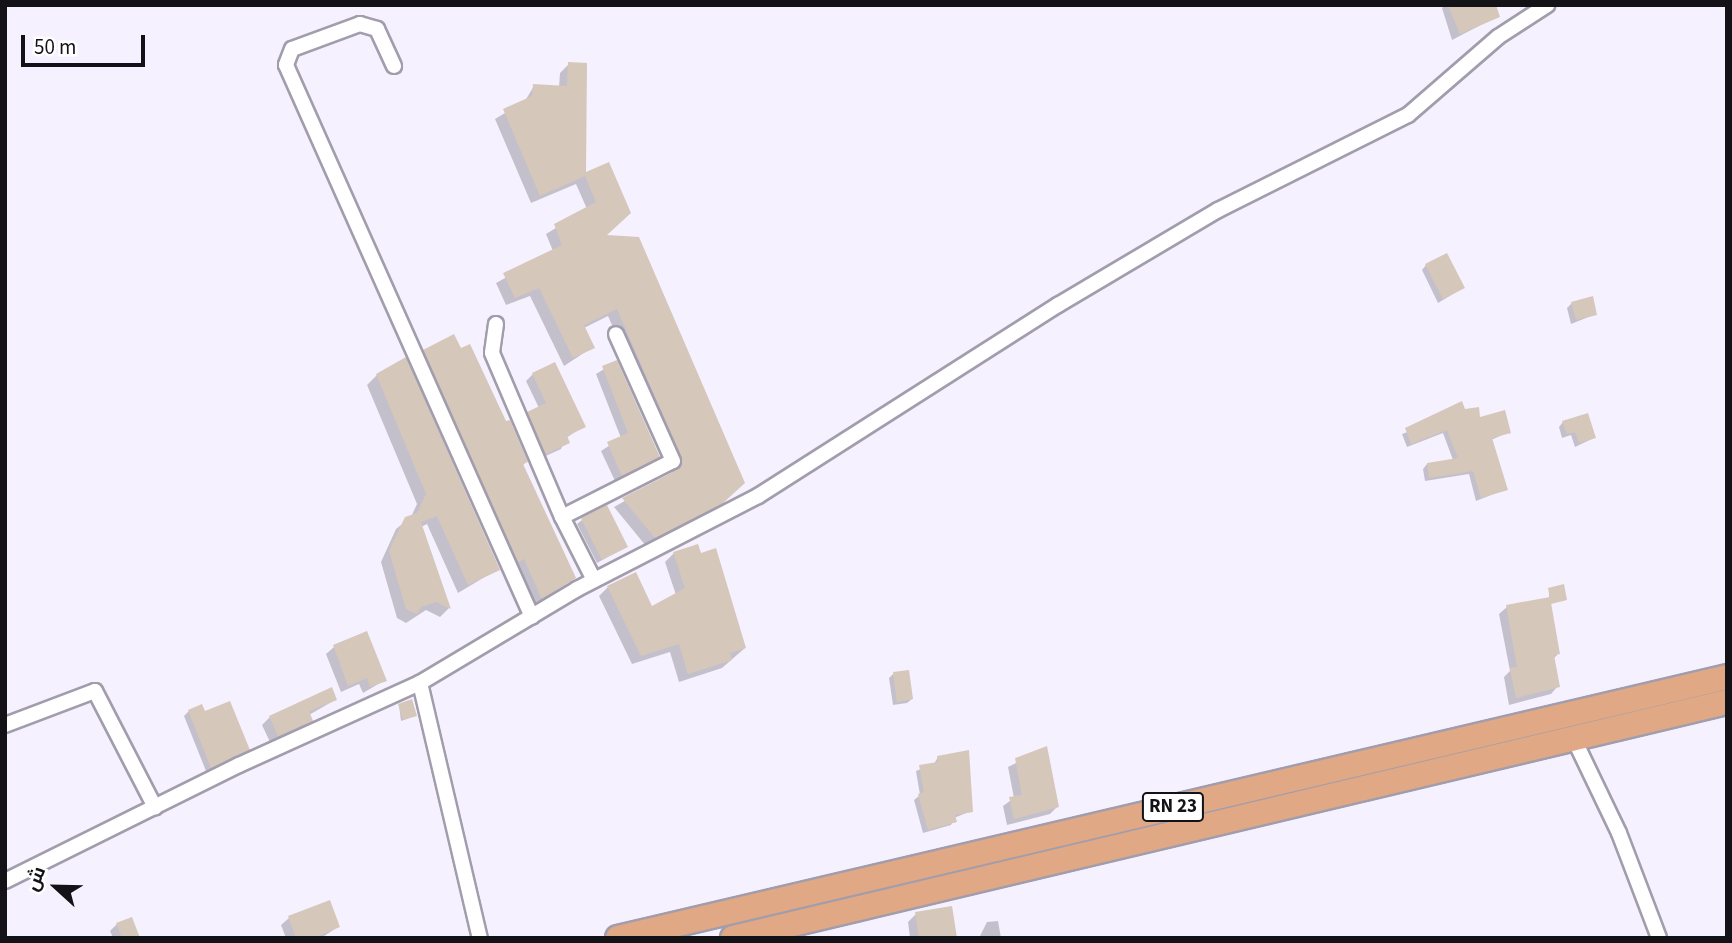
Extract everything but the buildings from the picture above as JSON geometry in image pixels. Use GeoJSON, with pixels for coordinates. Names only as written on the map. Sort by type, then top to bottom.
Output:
{"type":"FeatureCollection","features":[{"type":"Feature","properties":{"kind":"highway","name":"RN 23"},"geometry":{"type":"LineString","coordinates":[[618,938],[1727,677]]}},
{"type":"Feature","properties":{"kind":"highway","name":"RN 23"},"geometry":{"type":"LineString","coordinates":[[733,938],[1727,702]]}},
{"type":"Feature","properties":{"kind":"street"},"geometry":{"type":"LineString","coordinates":[[5,881],[155,807],[420,683],[594,580],[758,496],[1058,305],[1218,210],[1408,116],[1498,37],[1547,5]]}},
{"type":"Feature","properties":{"kind":"street"},"geometry":{"type":"LineString","coordinates":[[394,66],[371,25],[360,24],[286,55],[286,65],[532,617]]}},
{"type":"Feature","properties":{"kind":"street"},"geometry":{"type":"LineString","coordinates":[[496,324],[492,353],[562,517],[594,580]]}},
{"type":"Feature","properties":{"kind":"street"},"geometry":{"type":"LineString","coordinates":[[562,517],[673,461],[617,334]]}},
{"type":"Feature","properties":{"kind":"street"},"geometry":{"type":"LineString","coordinates":[[420,683],[480,938]]}},
{"type":"Feature","properties":{"kind":"street"},"geometry":{"type":"LineString","coordinates":[[5,725],[96,691],[155,807]]}},
{"type":"Feature","properties":{"kind":"street"},"geometry":{"type":"LineString","coordinates":[[1573,737],[1619,833],[1659,938]]}}]}
